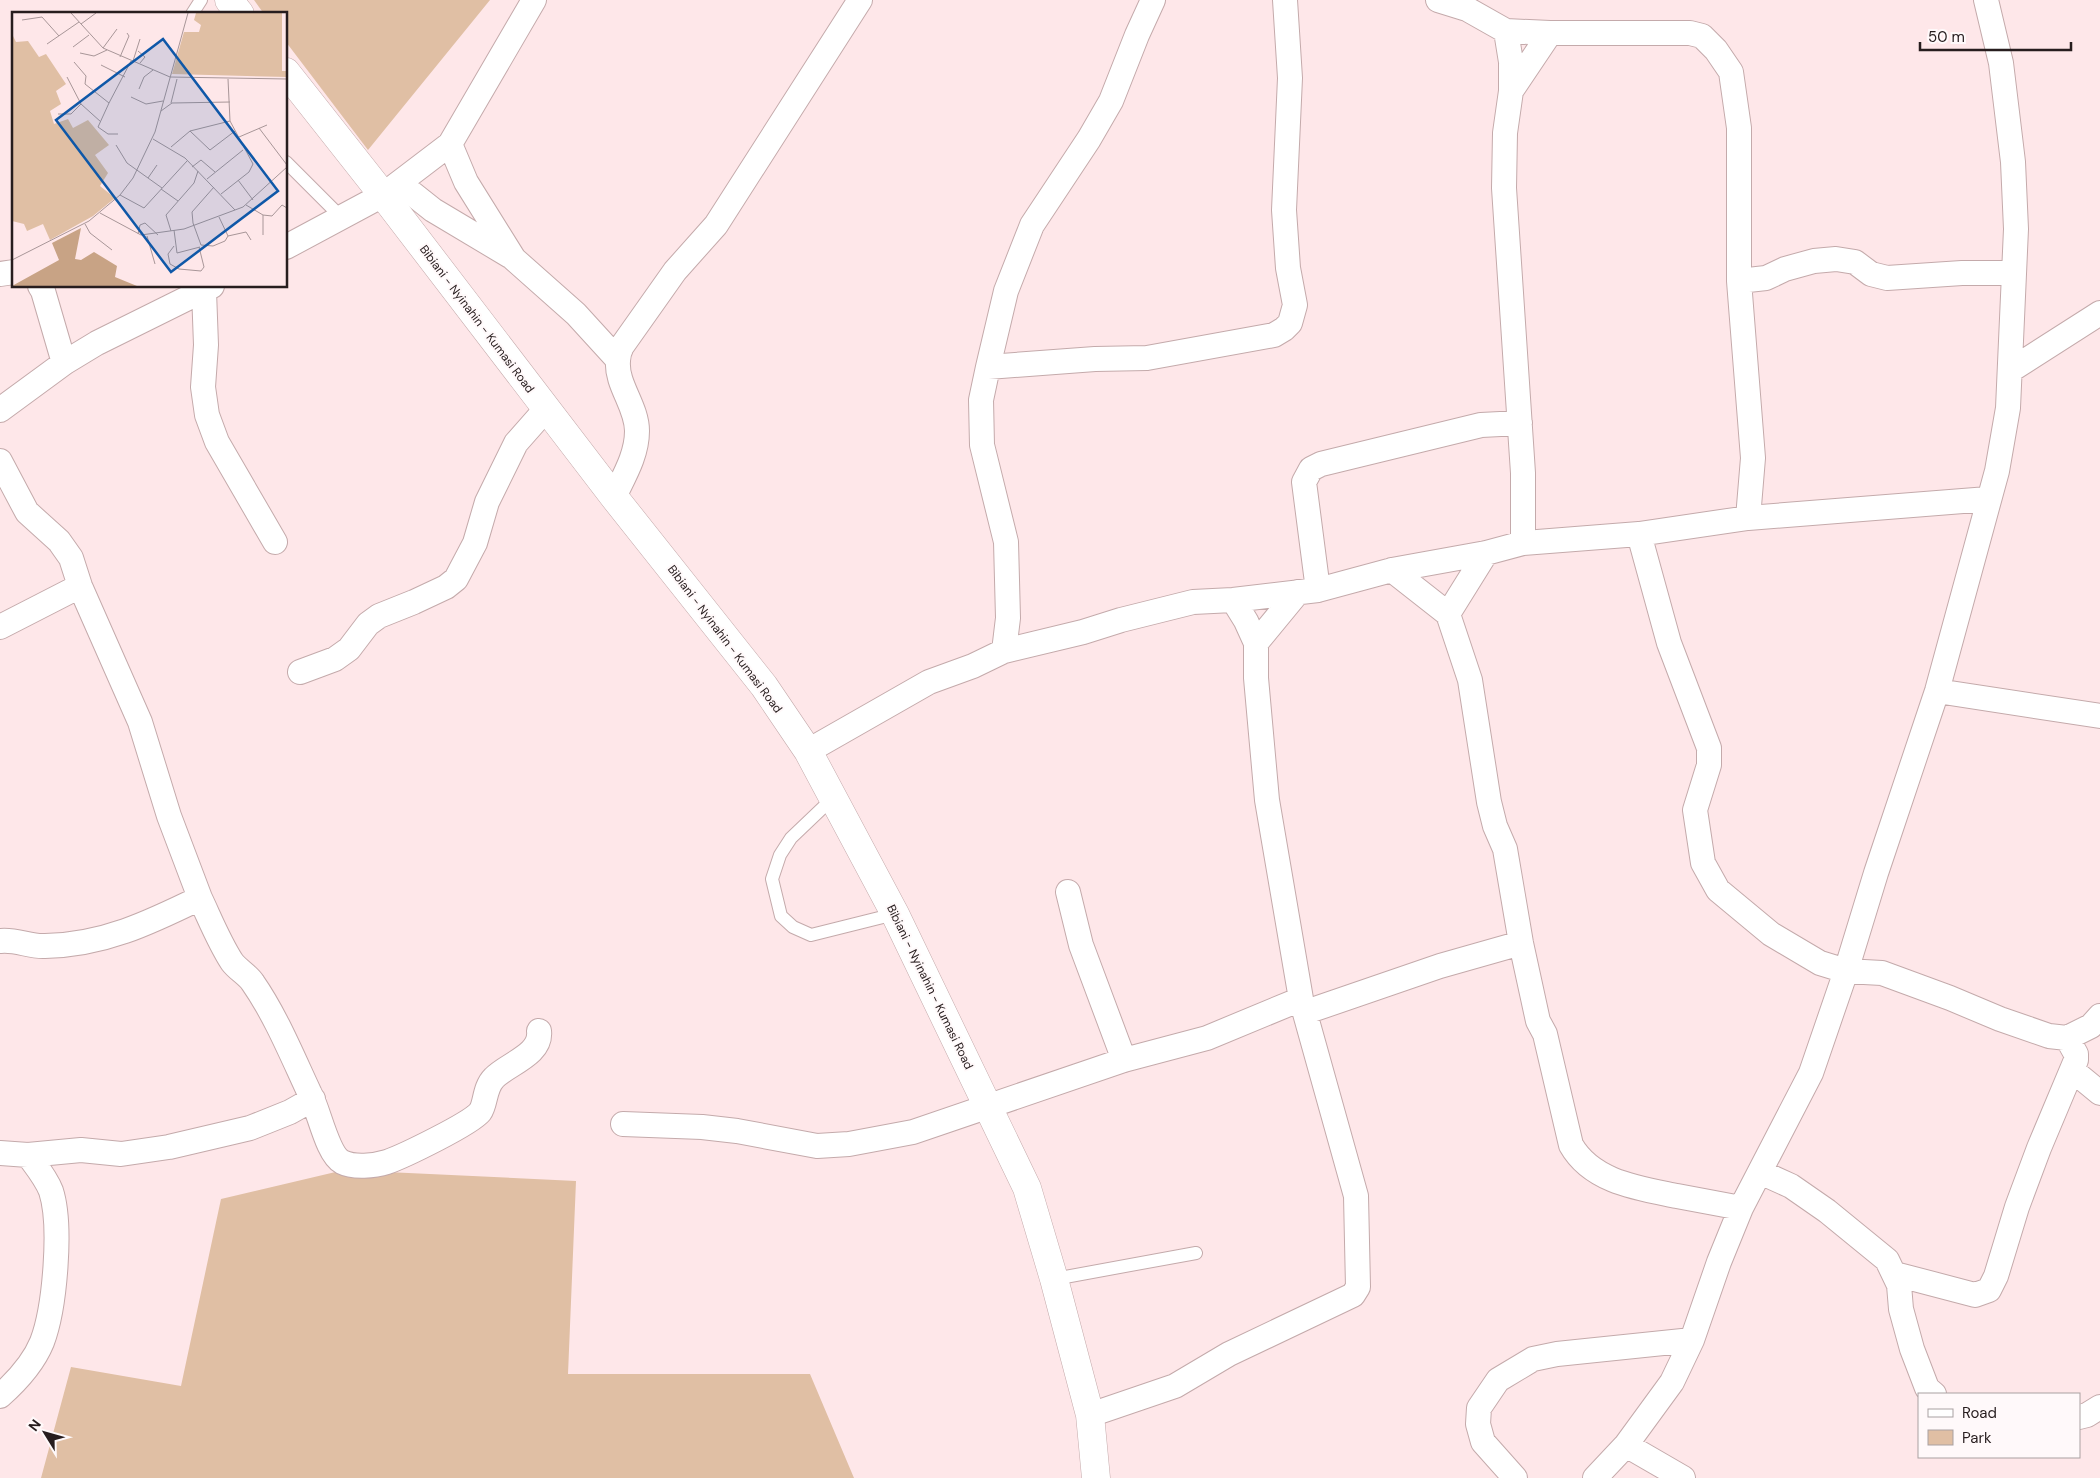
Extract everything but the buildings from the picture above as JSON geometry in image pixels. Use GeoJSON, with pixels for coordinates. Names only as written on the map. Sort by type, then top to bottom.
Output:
{"type":"FeatureCollection","features":[{"type":"Feature","properties":{"kind":"main road"},"geometry":{"type":"LineString","coordinates":[[229,0],[238,12]]}},
{"type":"Feature","properties":{"kind":"main road","name":"Bibiani - Nyinahin - Kumasi Road"},"geometry":{"type":"LineString","coordinates":[[288,77],[391,189],[546,409],[764,686],[808,751],[896,914],[1027,1188],[1054,1279],[1090,1415],[1096,1478]]}},
{"type":"Feature","properties":{"kind":"street"},"geometry":{"type":"LineString","coordinates":[[288,246],[391,189],[450,144],[534,0]]}},
{"type":"Feature","properties":{"kind":"street"},"geometry":{"type":"LineString","coordinates":[[614,497],[633,456],[637,431],[631,404],[619,375],[618,360],[622,346],[675,270],[716,225],[860,0]]}},
{"type":"Feature","properties":{"kind":"street"},"geometry":{"type":"LineString","coordinates":[[1004,651],[1008,618],[1006,542],[982,445],[981,400],[988,367],[1006,291],[1032,225],[1089,139],[1111,101],[1153,0]]}},
{"type":"Feature","properties":{"kind":"street"},"geometry":{"type":"LineString","coordinates":[[988,367],[1095,359],[1147,358],[1274,335],[1290,323],[1295,305],[1288,268],[1284,210],[1290,78],[1285,0]]}},
{"type":"Feature","properties":{"kind":"street"},"geometry":{"type":"LineString","coordinates":[[1438,0],[1468,9],[1506,31],[1550,33],[1690,33],[1702,36],[1716,50],[1731,72],[1739,128],[1739,281],[1753,458],[1748,518]]}},
{"type":"Feature","properties":{"kind":"street"},"geometry":{"type":"LineString","coordinates":[[1595,1478],[1626,1445],[1672,1382],[1692,1340],[1719,1262],[1741,1208],[1810,1072],[1846,971],[1876,873],[1937,691],[1988,499],[1997,472],[2008,408],[2011,370],[2016,229],[2013,162],[2001,64],[1986,0]]}},
{"type":"Feature","properties":{"kind":"street"},"geometry":{"type":"LineString","coordinates":[[1506,31],[1511,62],[1511,91],[1505,133],[1504,188],[1523,473],[1523,543]]}},
{"type":"Feature","properties":{"kind":"street"},"geometry":{"type":"LineString","coordinates":[[1511,91],[1550,33]]}},
{"type":"Feature","properties":{"kind":"street"},"geometry":{"type":"LineString","coordinates":[[450,144],[466,182],[514,259]]}},
{"type":"Feature","properties":{"kind":"street"},"geometry":{"type":"LineString","coordinates":[[391,189],[433,210],[514,259],[576,314],[618,360]]}},
{"type":"Feature","properties":{"kind":"street"},"geometry":{"type":"LineString","coordinates":[[1739,281],[1766,278],[1785,269],[1814,260],[1836,259],[1855,262],[1871,274],[1887,278],[1962,274],[2013,274]]}},
{"type":"Feature","properties":{"kind":"street"},"geometry":{"type":"LineString","coordinates":[[41,288],[64,363]]}},
{"type":"Feature","properties":{"kind":"street"},"geometry":{"type":"LineString","coordinates":[[0,410],[64,363],[97,343],[208,288],[203,387],[206,415],[217,442],[275,542]]}},
{"type":"Feature","properties":{"kind":"street"},"geometry":{"type":"LineString","coordinates":[[2011,370],[2100,313]]}},
{"type":"Feature","properties":{"kind":"street"},"geometry":{"type":"LineString","coordinates":[[300,672],[335,659],[349,649],[368,624],[380,616],[446,587],[456,579],[475,544],[487,502],[516,443],[546,409]]}},
{"type":"Feature","properties":{"kind":"street"},"geometry":{"type":"LineString","coordinates":[[1256,643],[1308,591],[1304,482],[1312,469],[1321,464],[1419,442],[1481,425],[1520,423]]}},
{"type":"Feature","properties":{"kind":"street"},"geometry":{"type":"LineString","coordinates":[[0,461],[26,512],[59,541],[72,558],[80,586],[140,722],[169,816],[200,898],[220,942],[233,963],[253,982],[313,1099],[337,1158],[348,1164],[368,1166],[386,1162],[412,1151],[473,1118],[482,1109],[488,1086],[494,1077],[534,1048],[539,1040],[539,1032]]}},
{"type":"Feature","properties":{"kind":"street"},"geometry":{"type":"LineString","coordinates":[[808,751],[929,682],[973,666],[1004,651],[1193,602],[1233,600],[1308,591],[1392,570],[1486,554],[1523,543],[1639,534],[1748,518],[1988,499]]}},
{"type":"Feature","properties":{"kind":"street"},"geometry":{"type":"LineString","coordinates":[[1639,534],[1669,642],[1709,748],[1708,765],[1695,810],[1703,863],[1718,890],[1771,934],[1820,964],[1846,971],[1882,973],[2049,1036],[2067,1038],[2091,1026],[2100,1016]]}},
{"type":"Feature","properties":{"kind":"street"},"geometry":{"type":"LineString","coordinates":[[1448,614],[1486,554]]}},
{"type":"Feature","properties":{"kind":"street"},"geometry":{"type":"LineString","coordinates":[[1392,570],[1448,614],[1470,680],[1489,802],[1505,849],[1521,943],[1538,1021],[1545,1034],[1571,1145],[1576,1155],[1586,1165],[1612,1180],[1634,1187],[1741,1208]]}},
{"type":"Feature","properties":{"kind":"street"},"geometry":{"type":"LineString","coordinates":[[0,627],[80,586]]}},
{"type":"Feature","properties":{"kind":"street"},"geometry":{"type":"LineString","coordinates":[[1090,1415],[1175,1386],[1229,1354],[1353,1295],[1358,1287],[1356,1196],[1304,1005],[1267,800],[1256,678],[1256,643],[1246,621],[1233,600]]}},
{"type":"Feature","properties":{"kind":"street"},"geometry":{"type":"LineString","coordinates":[[1937,691],[2100,716]]}},
{"type":"Feature","properties":{"kind":"street"},"geometry":{"type":"LineString","coordinates":[[1068,892],[1081,946],[1124,1060]]}},
{"type":"Feature","properties":{"kind":"street"},"geometry":{"type":"LineString","coordinates":[[0,941],[9,940],[42,946],[66,945],[113,936],[150,923],[200,898]]}},
{"type":"Feature","properties":{"kind":"street"},"geometry":{"type":"LineString","coordinates":[[623,1124],[702,1127],[737,1131],[817,1146],[849,1144],[913,1132],[1124,1060],[1207,1038],[1304,1005],[1521,943]]}},
{"type":"Feature","properties":{"kind":"street"},"geometry":{"type":"LineString","coordinates":[[1895,1274],[1975,1295],[1989,1290],[1996,1276],[2039,1148],[2076,1060],[2076,1054],[2067,1038]]}},
{"type":"Feature","properties":{"kind":"street"},"geometry":{"type":"LineString","coordinates":[[2072,1070],[2100,1092]]}},
{"type":"Feature","properties":{"kind":"street"},"geometry":{"type":"LineString","coordinates":[[0,1153],[28,1155],[81,1150],[121,1154],[169,1147],[250,1128],[290,1112],[313,1099]]}},
{"type":"Feature","properties":{"kind":"street"},"geometry":{"type":"LineString","coordinates":[[0,1396],[24,1373],[41,1343],[50,1314],[55,1264],[56,1213],[50,1190],[28,1155]]}},
{"type":"Feature","properties":{"kind":"street"},"geometry":{"type":"LineString","coordinates":[[1760,1172],[1791,1186],[1827,1211],[1887,1260],[1899,1285],[1901,1309],[1912,1349],[1927,1388],[1933,1393]]}},
{"type":"Feature","properties":{"kind":"street"},"geometry":{"type":"LineString","coordinates":[[1515,1478],[1483,1442],[1478,1424],[1479,1408],[1498,1380],[1533,1359],[1618,1347],[1692,1340]]}},
{"type":"Feature","properties":{"kind":"street"},"geometry":{"type":"LineString","coordinates":[[2080,1417],[2100,1407]]}},
{"type":"Feature","properties":{"kind":"street"},"geometry":{"type":"LineString","coordinates":[[1626,1445],[1683,1478]]}},
{"type":"Feature","properties":{"kind":"lane"},"geometry":{"type":"LineString","coordinates":[[193,12],[201,0]]}},
{"type":"Feature","properties":{"kind":"lane"},"geometry":{"type":"LineString","coordinates":[[288,164],[341,217]]}},
{"type":"Feature","properties":{"kind":"lane"},"geometry":{"type":"LineString","coordinates":[[834,797],[791,838],[780,855],[772,880],[781,916],[793,927],[811,935],[896,914]]}},
{"type":"Feature","properties":{"kind":"lane"},"geometry":{"type":"LineString","coordinates":[[1054,1279],[1196,1253]]}},
{"type":"Feature","properties":{"kind":"green space"},"geometry":{"type":"Polygon","coordinates":[[[254,0],[490,0],[368,150],[288,45],[288,12],[263,12],[254,0]]]}},
{"type":"Feature","properties":{"kind":"green space"},"geometry":{"type":"Polygon","coordinates":[[[344,1170],[576,1181],[568,1374],[810,1374],[854,1478],[41,1478],[71,1367],[181,1386],[221,1199],[344,1170]]]}}]}
